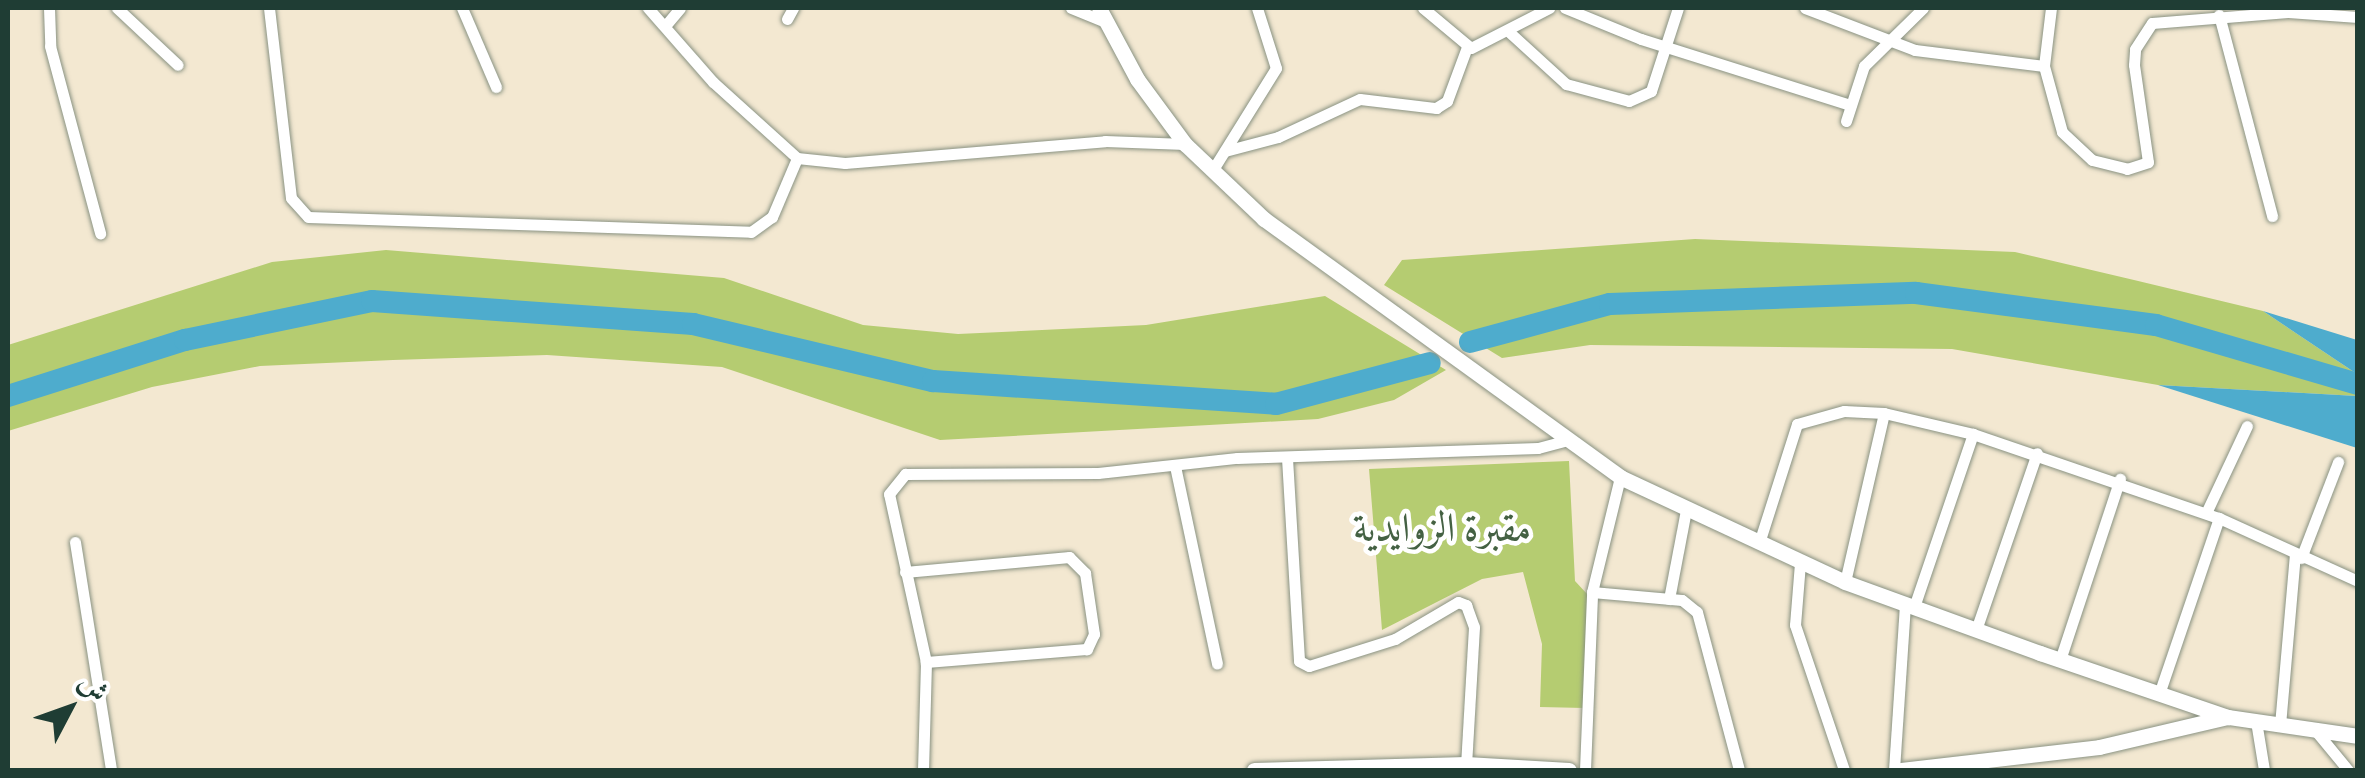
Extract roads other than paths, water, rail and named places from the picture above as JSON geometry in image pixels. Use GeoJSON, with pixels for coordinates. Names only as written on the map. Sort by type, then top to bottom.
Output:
{"type":"FeatureCollection","features":[{"type":"Feature","properties":{"kind":"street"},"geometry":{"type":"LineString","coordinates":[[49,8],[50,46],[100,233]]}},
{"type":"Feature","properties":{"kind":"street"},"geometry":{"type":"LineString","coordinates":[[117,8],[178,65]]}},
{"type":"Feature","properties":{"kind":"street"},"geometry":{"type":"LineString","coordinates":[[269,8],[291,198],[308,217],[750,232],[772,218],[796,158]]}},
{"type":"Feature","properties":{"kind":"street"},"geometry":{"type":"LineString","coordinates":[[462,8],[496,87]]}},
{"type":"Feature","properties":{"kind":"street"},"geometry":{"type":"LineString","coordinates":[[648,8],[796,158],[845,163],[1105,142],[1185,144]]}},
{"type":"Feature","properties":{"kind":"street"},"geometry":{"type":"LineString","coordinates":[[665,26],[680,8]]}},
{"type":"Feature","properties":{"kind":"street"},"geometry":{"type":"LineString","coordinates":[[1071,8],[1101,14],[1185,144],[1320,266],[1620,477],[1845,582],[2060,660],[2228,717],[2358,736]]}},
{"type":"Feature","properties":{"kind":"street"},"geometry":{"type":"LineString","coordinates":[[1212,171],[1276,68],[1258,8]]}},
{"type":"Feature","properties":{"kind":"street"},"geometry":{"type":"LineString","coordinates":[[1423,8],[1467,48]]}},
{"type":"Feature","properties":{"kind":"street"},"geometry":{"type":"LineString","coordinates":[[1225,151],[1278,137],[1360,99],[1441,106],[1467,48],[1548,8]]}},
{"type":"Feature","properties":{"kind":"street"},"geometry":{"type":"LineString","coordinates":[[1568,8],[1668,48],[1847,104]]}},
{"type":"Feature","properties":{"kind":"street"},"geometry":{"type":"LineString","coordinates":[[1508,31],[1566,84],[1629,101],[1651,91],[1678,8]]}},
{"type":"Feature","properties":{"kind":"street"},"geometry":{"type":"LineString","coordinates":[[1805,8],[1888,42],[2044,66]]}},
{"type":"Feature","properties":{"kind":"street"},"geometry":{"type":"LineString","coordinates":[[1846,121],[1847,104],[1864,66],[1923,8]]}},
{"type":"Feature","properties":{"kind":"street"},"geometry":{"type":"LineString","coordinates":[[2051,8],[2044,66],[2062,132],[2077,151],[2109,167],[2141,168],[2148,159],[2134,87],[2141,34],[2166,19],[2219,15],[2358,17]]}},
{"type":"Feature","properties":{"kind":"street"},"geometry":{"type":"LineString","coordinates":[[2219,15],[2272,216]]}},
{"type":"Feature","properties":{"kind":"street"},"geometry":{"type":"LineString","coordinates":[[1758,543],[1796,424],[1844,411],[1884,413],[1973,434],[2120,479],[2358,581]]}},
{"type":"Feature","properties":{"kind":"street"},"geometry":{"type":"LineString","coordinates":[[1845,582],[1884,413]]}},
{"type":"Feature","properties":{"kind":"street"},"geometry":{"type":"LineString","coordinates":[[2159,694],[2212,516],[2247,426]]}},
{"type":"Feature","properties":{"kind":"street"},"geometry":{"type":"LineString","coordinates":[[1894,770],[1909,606],[1973,434]]}},
{"type":"Feature","properties":{"kind":"street"},"geometry":{"type":"LineString","coordinates":[[923,770],[926,662],[889,494],[906,474],[1174,466],[1538,448],[1568,440]]}},
{"type":"Feature","properties":{"kind":"street"},"geometry":{"type":"LineString","coordinates":[[1976,630],[2037,453]]}},
{"type":"Feature","properties":{"kind":"street"},"geometry":{"type":"LineString","coordinates":[[1287,458],[1299,661],[1309,666],[1395,639],[1458,602],[1466,605],[1474,627],[1466,764]]}},
{"type":"Feature","properties":{"kind":"street"},"geometry":{"type":"LineString","coordinates":[[2280,724],[2298,556],[2338,462]]}},
{"type":"Feature","properties":{"kind":"street"},"geometry":{"type":"LineString","coordinates":[[1174,466],[1217,664]]}},
{"type":"Feature","properties":{"kind":"street"},"geometry":{"type":"LineString","coordinates":[[1586,770],[1592,592],[1620,477]]}},
{"type":"Feature","properties":{"kind":"street"},"geometry":{"type":"LineString","coordinates":[[2060,660],[2120,479]]}},
{"type":"Feature","properties":{"kind":"street"},"geometry":{"type":"LineString","coordinates":[[1670,598],[1686,510]]}},
{"type":"Feature","properties":{"kind":"street"},"geometry":{"type":"LineString","coordinates":[[75,542],[112,770]]}},
{"type":"Feature","properties":{"kind":"street"},"geometry":{"type":"LineString","coordinates":[[905,572],[1069,557],[1085,572],[1094,634],[1087,649],[926,662]]}},
{"type":"Feature","properties":{"kind":"street"},"geometry":{"type":"LineString","coordinates":[[1800,563],[1799,642],[1844,770]]}},
{"type":"Feature","properties":{"kind":"street"},"geometry":{"type":"LineString","coordinates":[[1592,592],[1670,598],[1691,604],[1702,622],[1740,770]]}},
{"type":"Feature","properties":{"kind":"street"},"geometry":{"type":"LineString","coordinates":[[1902,770],[1991,766],[2098,747],[2228,717]]}},
{"type":"Feature","properties":{"kind":"street"},"geometry":{"type":"LineString","coordinates":[[2256,721],[2264,770]]}},
{"type":"Feature","properties":{"kind":"street"},"geometry":{"type":"LineString","coordinates":[[2315,730],[2348,770]]}},
{"type":"Feature","properties":{"kind":"street"},"geometry":{"type":"LineString","coordinates":[[1254,770],[1466,764],[1569,770]]}},
{"type":"Feature","properties":{"kind":"water"},"geometry":{"type":"Polygon","coordinates":[[[2263,311],[2357,340],[2357,374],[2263,311]]]}},
{"type":"Feature","properties":{"kind":"water"},"geometry":{"type":"Polygon","coordinates":[[[2158,385],[2357,396],[2357,448],[2158,385]]]}},
{"type":"Feature","properties":{"kind":"waterway"},"geometry":{"type":"LineString","coordinates":[[1470,342],[1610,304],[1916,293],[2156,325],[2358,384]]}},
{"type":"Feature","properties":{"kind":"waterway"},"geometry":{"type":"LineString","coordinates":[[8,396],[185,340],[372,301],[693,324],[933,381],[1276,404],[1430,363]]}},
{"type":"Feature","properties":{"kind":"park label","name":"مقبرة الزوايدية"},"geometry":{"type":"Point","coordinates":[1442,530]}}]}
